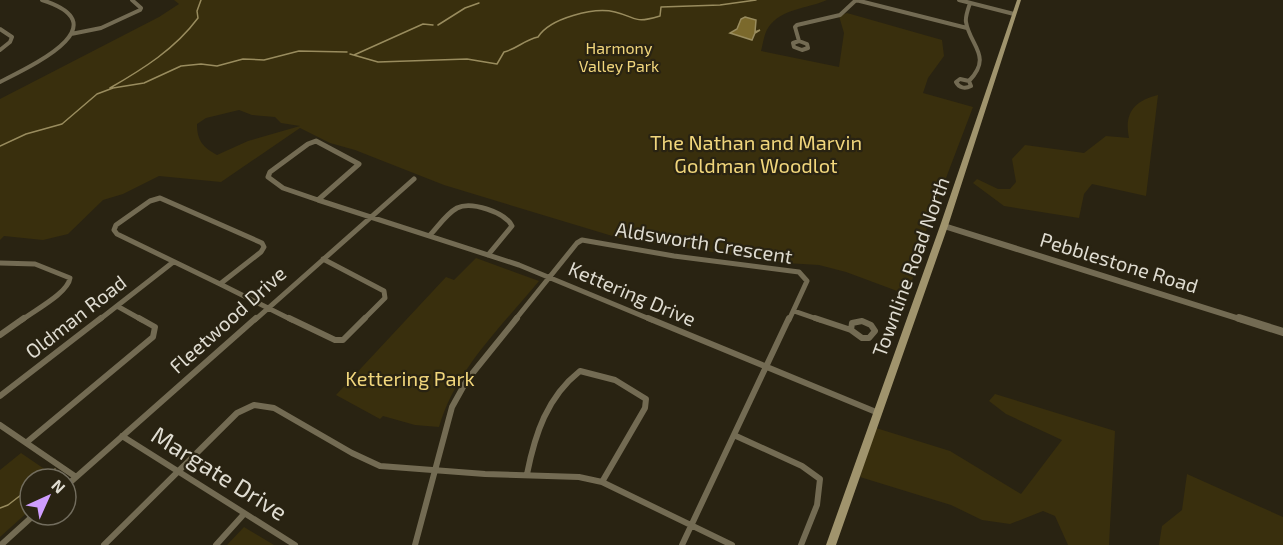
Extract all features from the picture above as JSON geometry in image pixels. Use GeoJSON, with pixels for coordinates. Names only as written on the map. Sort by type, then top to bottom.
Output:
{"type":"FeatureCollection","features":[{"type":"Feature","properties":{"kind":"main road","name":"Townline Road North"},"geometry":{"type":"LineString","coordinates":[[831,545],[876,412],[944,226],[1019,0]]}},
{"type":"Feature","properties":{"kind":"street"},"geometry":{"type":"LineString","coordinates":[[0,82],[61,48],[71,34],[72,16],[65,9],[42,0]]}},
{"type":"Feature","properties":{"kind":"street"},"geometry":{"type":"LineString","coordinates":[[71,34],[101,28],[140,10],[141,8],[132,0]]}},
{"type":"Feature","properties":{"kind":"street"},"geometry":{"type":"LineString","coordinates":[[799,41],[795,27],[797,25],[840,15],[856,0],[968,28]]}},
{"type":"Feature","properties":{"kind":"street"},"geometry":{"type":"LineString","coordinates":[[959,0],[1014,14]]}},
{"type":"Feature","properties":{"kind":"street"},"geometry":{"type":"LineString","coordinates":[[969,81],[976,73],[981,53],[964,21],[970,3]]}},
{"type":"Feature","properties":{"kind":"street"},"geometry":{"type":"LineString","coordinates":[[0,29],[12,37],[10,42],[0,50]]}},
{"type":"Feature","properties":{"kind":"street","name":"Kettering Drive"},"geometry":{"type":"LineString","coordinates":[[318,200],[359,164],[316,141],[308,144],[270,172],[268,177],[283,188],[318,200],[430,235],[550,278],[876,412]]}},
{"type":"Feature","properties":{"kind":"street","name":"Fleetwood Drive"},"geometry":{"type":"LineString","coordinates":[[78,475],[414,179]]}},
{"type":"Feature","properties":{"kind":"street"},"geometry":{"type":"LineString","coordinates":[[219,285],[261,252],[264,247],[262,243],[160,198],[150,201],[116,225],[114,230],[117,234],[172,263],[325,336],[343,340],[385,298],[384,291],[322,259]]}},
{"type":"Feature","properties":{"kind":"street"},"geometry":{"type":"LineString","coordinates":[[430,235],[459,206],[471,205],[505,217],[512,222],[512,226],[488,255]]}},
{"type":"Feature","properties":{"kind":"street","name":"Pebblestone Road"},"geometry":{"type":"LineString","coordinates":[[944,226],[1283,332]]}},
{"type":"Feature","properties":{"kind":"street","name":"Aldsworth Crescent"},"geometry":{"type":"LineString","coordinates":[[550,278],[577,243],[582,240],[674,256],[799,272],[807,281],[765,368]]}},
{"type":"Feature","properties":{"kind":"street"},"geometry":{"type":"LineString","coordinates":[[0,263],[35,264],[70,278],[69,285],[63,291],[1,333]]}},
{"type":"Feature","properties":{"kind":"street","name":"Oldman Road"},"geometry":{"type":"LineString","coordinates":[[0,396],[172,263]]}},
{"type":"Feature","properties":{"kind":"street"},"geometry":{"type":"LineString","coordinates":[[415,545],[437,471],[452,407],[467,380],[550,278]]}},
{"type":"Feature","properties":{"kind":"street"},"geometry":{"type":"LineString","coordinates":[[27,442],[153,337],[155,327],[117,306]]}},
{"type":"Feature","properties":{"kind":"street"},"geometry":{"type":"LineString","coordinates":[[794,310],[851,330]]}},
{"type":"Feature","properties":{"kind":"street"},"geometry":{"type":"LineString","coordinates":[[682,545],[736,436],[765,368]]}},
{"type":"Feature","properties":{"kind":"street"},"geometry":{"type":"LineString","coordinates":[[527,474],[539,424],[566,384],[580,371],[591,372],[632,388],[646,399],[645,408],[602,482]]}},
{"type":"Feature","properties":{"kind":"street"},"geometry":{"type":"LineString","coordinates":[[104,545],[237,413],[248,405],[261,404],[274,408],[352,453],[380,466],[437,471],[579,477],[602,482],[732,545]]}},
{"type":"Feature","properties":{"kind":"street"},"geometry":{"type":"LineString","coordinates":[[0,425],[62,467]]}},
{"type":"Feature","properties":{"kind":"street","name":"Margate Drive"},"geometry":{"type":"LineString","coordinates":[[122,436],[295,545]]}},
{"type":"Feature","properties":{"kind":"street"},"geometry":{"type":"LineString","coordinates":[[736,436],[802,466],[820,479],[821,492],[801,545]]}},
{"type":"Feature","properties":{"kind":"street"},"geometry":{"type":"LineString","coordinates":[[216,545],[244,514]]}},
{"type":"Feature","properties":{"kind":"street"},"geometry":{"type":"LineString","coordinates":[[1,545],[21,527]]}},
{"type":"Feature","properties":{"kind":"green space"},"geometry":{"type":"Polygon","coordinates":[[[174,0],[827,0],[787,13],[773,21],[767,30],[761,51],[839,67],[844,33],[839,16],[847,13],[942,40],[944,56],[928,78],[923,93],[973,107],[927,228],[908,295],[846,272],[819,265],[786,263],[619,238],[444,185],[355,150],[330,143],[300,128],[221,182],[159,176],[123,194],[103,200],[68,234],[43,240],[4,236],[0,240],[0,99],[159,17],[179,4],[174,0]],[[239,110],[206,118],[197,124],[200,139],[217,155],[248,141],[300,126],[281,123],[275,117],[252,115],[239,110]]]}},
{"type":"Feature","properties":{"kind":"green space"},"geometry":{"type":"Polygon","coordinates":[[[1158,95],[1146,196],[1092,184],[1084,194],[1079,218],[1004,206],[973,183],[977,179],[998,189],[1010,189],[1016,182],[1012,159],[1025,145],[1084,153],[1106,136],[1129,138],[1128,122],[1133,109],[1143,101],[1158,95]]]}},
{"type":"Feature","properties":{"kind":"green space","name":"Kettering Park"},"geometry":{"type":"Polygon","coordinates":[[[476,258],[539,281],[468,367],[447,406],[439,427],[415,425],[383,416],[380,419],[336,395],[446,277],[454,280],[476,258]]]}},
{"type":"Feature","properties":{"kind":"green space"},"geometry":{"type":"Polygon","coordinates":[[[995,394],[1115,431],[1109,545],[1068,545],[1055,516],[1043,511],[1010,524],[982,520],[951,505],[860,477],[876,428],[950,451],[1021,494],[1062,440],[1006,414],[989,401],[995,394]]]}},
{"type":"Feature","properties":{"kind":"green space"},"geometry":{"type":"Polygon","coordinates":[[[21,453],[41,467],[18,467],[18,521],[0,537],[0,470],[21,453]]]}},
{"type":"Feature","properties":{"kind":"green space"},"geometry":{"type":"Polygon","coordinates":[[[1187,474],[1283,517],[1283,545],[1159,545],[1162,526],[1182,510],[1187,474]]]}},
{"type":"Feature","properties":{"kind":"green space"},"geometry":{"type":"Polygon","coordinates":[[[244,527],[274,545],[227,545],[244,527]]]}},
{"type":"Feature","properties":{"kind":"shaded area"},"geometry":{"type":"Polygon","coordinates":[[[745,17],[756,20],[755,32],[760,30],[755,33],[752,40],[730,33],[737,29],[741,19],[745,17]]]}},
{"type":"Feature","properties":{"kind":"waterway"},"geometry":{"type":"LineString","coordinates":[[110,88],[169,49],[198,18],[197,11],[201,0]]}},
{"type":"Feature","properties":{"kind":"waterway"},"geometry":{"type":"LineString","coordinates":[[350,54],[378,62],[467,59],[497,64],[504,52],[538,37],[552,24],[585,13],[615,12],[645,20],[660,16],[661,7],[720,5],[756,0]]}},
{"type":"Feature","properties":{"kind":"waterway"},"geometry":{"type":"LineString","coordinates":[[438,25],[465,8],[479,3]]}},
{"type":"Feature","properties":{"kind":"waterway"},"geometry":{"type":"LineString","coordinates":[[354,55],[423,24],[433,25]]}},
{"type":"Feature","properties":{"kind":"waterway"},"geometry":{"type":"LineString","coordinates":[[0,146],[26,134],[62,124],[97,94],[113,88],[144,83],[181,66],[201,64],[217,66],[243,59],[264,60],[299,51],[347,52]]}},
{"type":"Feature","properties":{"kind":"waterway"},"geometry":{"type":"LineString","coordinates":[[0,508],[18,497]]}},
{"type":"Feature","properties":{"kind":"park label","name":"Harmony Valley Park"},"geometry":{"type":"Point","coordinates":[619,57]}},
{"type":"Feature","properties":{"kind":"park label","name":"The Nathan and Marvin Goldman Woodlot"},"geometry":{"type":"Point","coordinates":[756,154]}}]}
